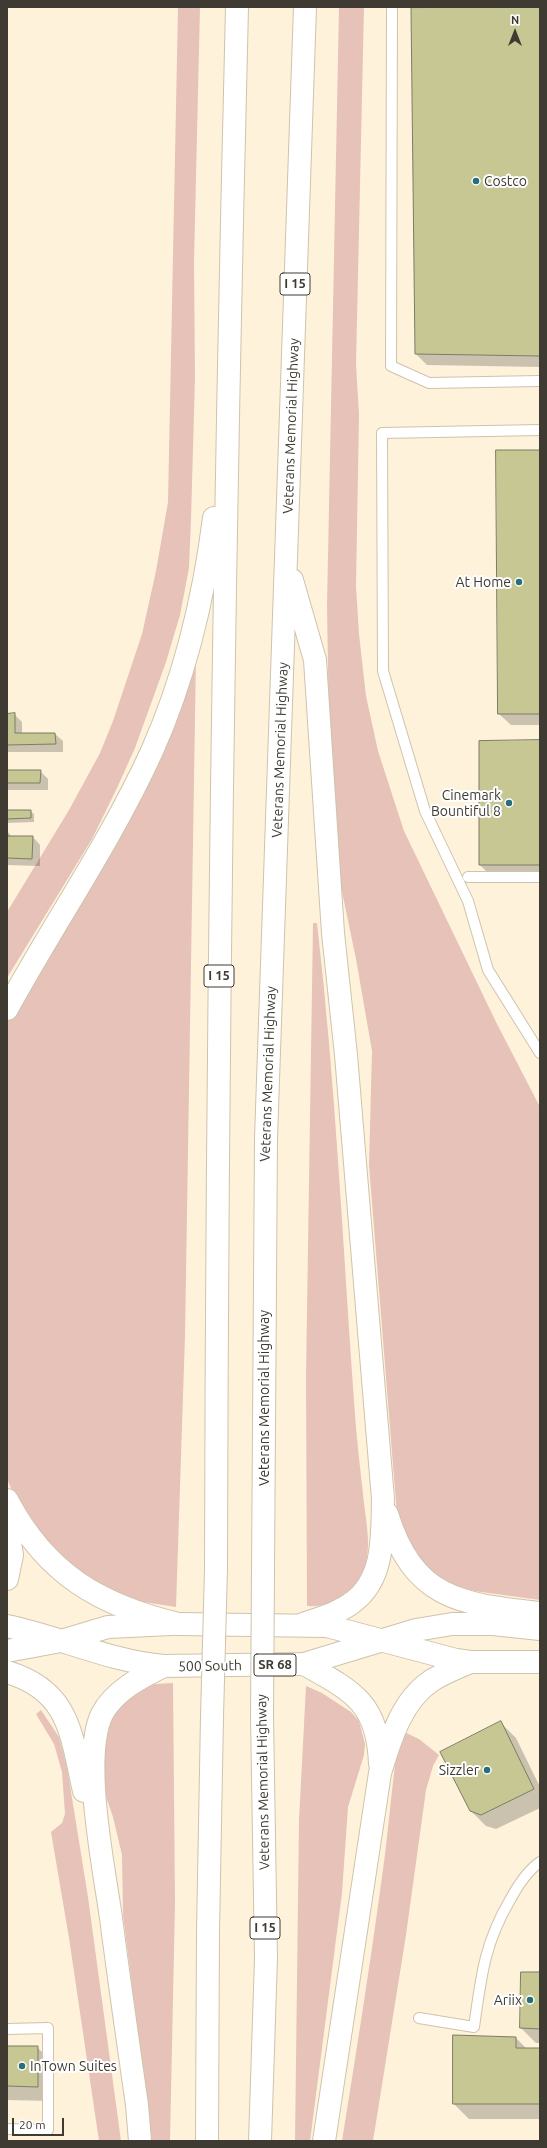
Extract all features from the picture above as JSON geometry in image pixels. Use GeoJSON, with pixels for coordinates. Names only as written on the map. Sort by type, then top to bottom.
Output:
{"type":"FeatureCollection","features":[{"type":"Feature","properties":{"kind":"main road","name":"I 15"},"geometry":{"type":"LineString","coordinates":[[207,2141],[208,1931],[216,1569],[217,1140],[227,383],[237,7]]}},
{"type":"Feature","properties":{"kind":"main road","name":"Veterans Memorial Highway"},"geometry":{"type":"LineString","coordinates":[[260,2141],[266,1958],[262,1716],[266,1138],[305,7]]}},
{"type":"Feature","properties":{"kind":"main road"},"geometry":{"type":"LineString","coordinates":[[7,1009],[120,815],[152,750],[178,682],[191,640],[208,557],[214,519],[227,383]]}},
{"type":"Feature","properties":{"kind":"main road"},"geometry":{"type":"LineString","coordinates":[[286,562],[315,660],[333,933],[346,1055],[383,1499],[382,1534],[378,1563],[369,1585],[353,1602],[341,1610],[303,1624]]}},
{"type":"Feature","properties":{"kind":"main road"},"geometry":{"type":"LineString","coordinates":[[383,1499],[401,1551],[411,1565],[430,1584],[446,1595],[469,1603],[540,1613]]}},
{"type":"Feature","properties":{"kind":"main road"},"geometry":{"type":"LineString","coordinates":[[7,1500],[24,1529],[46,1556],[71,1578],[112,1603],[145,1615],[178,1624]]}},
{"type":"Feature","properties":{"kind":"main road"},"geometry":{"type":"LineString","coordinates":[[7,1525],[12,1555],[7,1579]]}},
{"type":"Feature","properties":{"kind":"main road","name":"500 South"},"geometry":{"type":"LineString","coordinates":[[7,1626],[61,1641],[118,1660],[164,1666],[304,1664],[431,1627],[460,1623],[493,1624],[540,1629]]}},
{"type":"Feature","properties":{"kind":"main road","name":"500 South"},"geometry":{"type":"LineString","coordinates":[[7,1651],[61,1641],[108,1627],[178,1624],[303,1624],[327,1626],[443,1657],[470,1662],[540,1662]]}},
{"type":"Feature","properties":{"kind":"main road"},"geometry":{"type":"LineString","coordinates":[[380,1773],[407,1706],[417,1692],[432,1680],[470,1662]]}},
{"type":"Feature","properties":{"kind":"main road"},"geometry":{"type":"LineString","coordinates":[[304,1664],[346,1689],[359,1699],[368,1711],[378,1734],[380,1773],[324,2141]]}},
{"type":"Feature","properties":{"kind":"main road"},"geometry":{"type":"LineString","coordinates":[[140,2141],[137,2105],[97,1815],[93,1754],[102,1713],[126,1688],[164,1666]]}},
{"type":"Feature","properties":{"kind":"main road"},"geometry":{"type":"LineString","coordinates":[[7,1672],[28,1680],[40,1687],[55,1703],[70,1726],[104,1872]]}},
{"type":"Feature","properties":{"kind":"lane"},"geometry":{"type":"LineString","coordinates":[[392,7],[391,366],[429,383],[540,381]]}},
{"type":"Feature","properties":{"kind":"lane"},"geometry":{"type":"LineString","coordinates":[[540,430],[382,433],[383,671],[425,812],[468,901],[488,970],[535,1036],[540,1053]]}},
{"type":"Feature","properties":{"kind":"lane"},"geometry":{"type":"LineString","coordinates":[[468,877],[540,877]]}},
{"type":"Feature","properties":{"kind":"lane"},"geometry":{"type":"LineString","coordinates":[[420,2018],[474,2027],[482,1968],[490,1939],[517,1887],[540,1862]]}},
{"type":"Feature","properties":{"kind":"lane"},"geometry":{"type":"LineString","coordinates":[[7,2028],[48,2028],[48,2130],[7,2129]]}},
{"type":"Feature","properties":{"kind":"shaded area"},"geometry":{"type":"Polygon","coordinates":[[[178,7],[200,7],[194,262],[195,378],[189,568],[180,615],[166,662],[135,748],[92,839],[7,978],[7,912],[69,810],[100,753],[113,721],[142,634],[156,571],[168,502],[178,7]]]}},
{"type":"Feature","properties":{"kind":"shaded area"},"geometry":{"type":"Polygon","coordinates":[[[339,7],[364,7],[356,364],[359,415],[356,586],[359,634],[366,696],[378,751],[404,831],[496,1022],[540,1107],[540,1600],[474,1591],[451,1584],[421,1568],[397,1515],[369,1165],[372,1051],[356,959],[340,882],[329,732],[327,606],[339,7]]]}},
{"type":"Feature","properties":{"kind":"shaded area"},"geometry":{"type":"Polygon","coordinates":[[[196,656],[185,1336],[176,1607],[124,1599],[70,1570],[21,1511],[7,1479],[7,1020],[196,656]]]}},
{"type":"Feature","properties":{"kind":"shaded area"},"geometry":{"type":"Polygon","coordinates":[[[313,923],[317,923],[324,984],[339,1169],[355,1415],[368,1549],[365,1566],[356,1583],[350,1590],[334,1601],[326,1604],[307,1606],[306,1376],[313,923]]]}},
{"type":"Feature","properties":{"kind":"shaded area"},"geometry":{"type":"Polygon","coordinates":[[[173,1683],[175,1904],[170,2141],[152,2141],[123,1915],[122,1855],[113,1817],[101,1782],[105,1727],[121,1703],[143,1688],[155,1684],[173,1683]]]}},
{"type":"Feature","properties":{"kind":"shaded area"},"geometry":{"type":"Polygon","coordinates":[[[306,1686],[322,1693],[351,1712],[359,1721],[365,1744],[364,1755],[348,1807],[342,1893],[310,2141],[295,2141],[299,1820],[306,1686]]]}},
{"type":"Feature","properties":{"kind":"shaded area"},"geometry":{"type":"Polygon","coordinates":[[[41,1710],[59,1737],[67,1767],[88,1897],[121,2141],[99,2141],[69,1938],[51,1832],[62,1823],[65,1814],[62,1772],[54,1744],[36,1714],[41,1710]]]}},
{"type":"Feature","properties":{"kind":"shaded area"},"geometry":{"type":"Polygon","coordinates":[[[400,1730],[419,1739],[439,1755],[433,1766],[426,1790],[406,1935],[373,2141],[342,2141],[377,1910],[400,1730]]]}},
{"type":"Feature","properties":{"kind":"building","name":"Costco"},"geometry":{"type":"Polygon","coordinates":[[[540,7],[540,356],[415,354],[411,8],[540,7]]]}},
{"type":"Feature","properties":{"kind":"building","name":"At Home"},"geometry":{"type":"Polygon","coordinates":[[[496,450],[540,450],[540,714],[498,714],[496,450]]]}},
{"type":"Feature","properties":{"kind":"building"},"geometry":{"type":"Polygon","coordinates":[[[15,713],[15,733],[55,733],[56,744],[7,745],[7,714],[15,713]]]}},
{"type":"Feature","properties":{"kind":"building","name":"Cinemark Bountiful 8"},"geometry":{"type":"Polygon","coordinates":[[[540,740],[540,865],[479,865],[479,741],[540,740]]]}},
{"type":"Feature","properties":{"kind":"building"},"geometry":{"type":"Polygon","coordinates":[[[7,770],[41,770],[40,783],[7,783],[7,770]]]}},
{"type":"Feature","properties":{"kind":"building"},"geometry":{"type":"Polygon","coordinates":[[[7,810],[31,810],[31,818],[7,819],[7,810]]]}},
{"type":"Feature","properties":{"kind":"building"},"geometry":{"type":"Polygon","coordinates":[[[7,836],[33,836],[32,859],[7,858],[7,836]]]}},
{"type":"Feature","properties":{"kind":"building","name":"Sizzler"},"geometry":{"type":"Polygon","coordinates":[[[501,1721],[534,1789],[481,1815],[470,1811],[440,1752],[501,1721]]]}},
{"type":"Feature","properties":{"kind":"building","name":"Ariix"},"geometry":{"type":"Polygon","coordinates":[[[521,1972],[540,1972],[540,2029],[520,2028],[521,1972]]]}},
{"type":"Feature","properties":{"kind":"building"},"geometry":{"type":"Polygon","coordinates":[[[453,2035],[516,2037],[516,2048],[540,2048],[540,2104],[453,2104],[453,2035]]]}},
{"type":"Feature","properties":{"kind":"building","name":"InTown Suites"},"geometry":{"type":"Polygon","coordinates":[[[7,2046],[38,2046],[38,2087],[7,2086],[7,2046]]]}},
{"type":"Feature","properties":{"kind":"place","name":"Costco"},"geometry":{"type":"Point","coordinates":[476,181]}},
{"type":"Feature","properties":{"kind":"place","name":"At Home"},"geometry":{"type":"Point","coordinates":[519,582]}},
{"type":"Feature","properties":{"kind":"place","name":"Cinemark Bountiful 8"},"geometry":{"type":"Point","coordinates":[509,803]}},
{"type":"Feature","properties":{"kind":"place","name":"Sizzler"},"geometry":{"type":"Point","coordinates":[487,1770]}},
{"type":"Feature","properties":{"kind":"place","name":"Ariix"},"geometry":{"type":"Point","coordinates":[530,2000]}},
{"type":"Feature","properties":{"kind":"place","name":"InTown Suites"},"geometry":{"type":"Point","coordinates":[22,2066]}}]}
